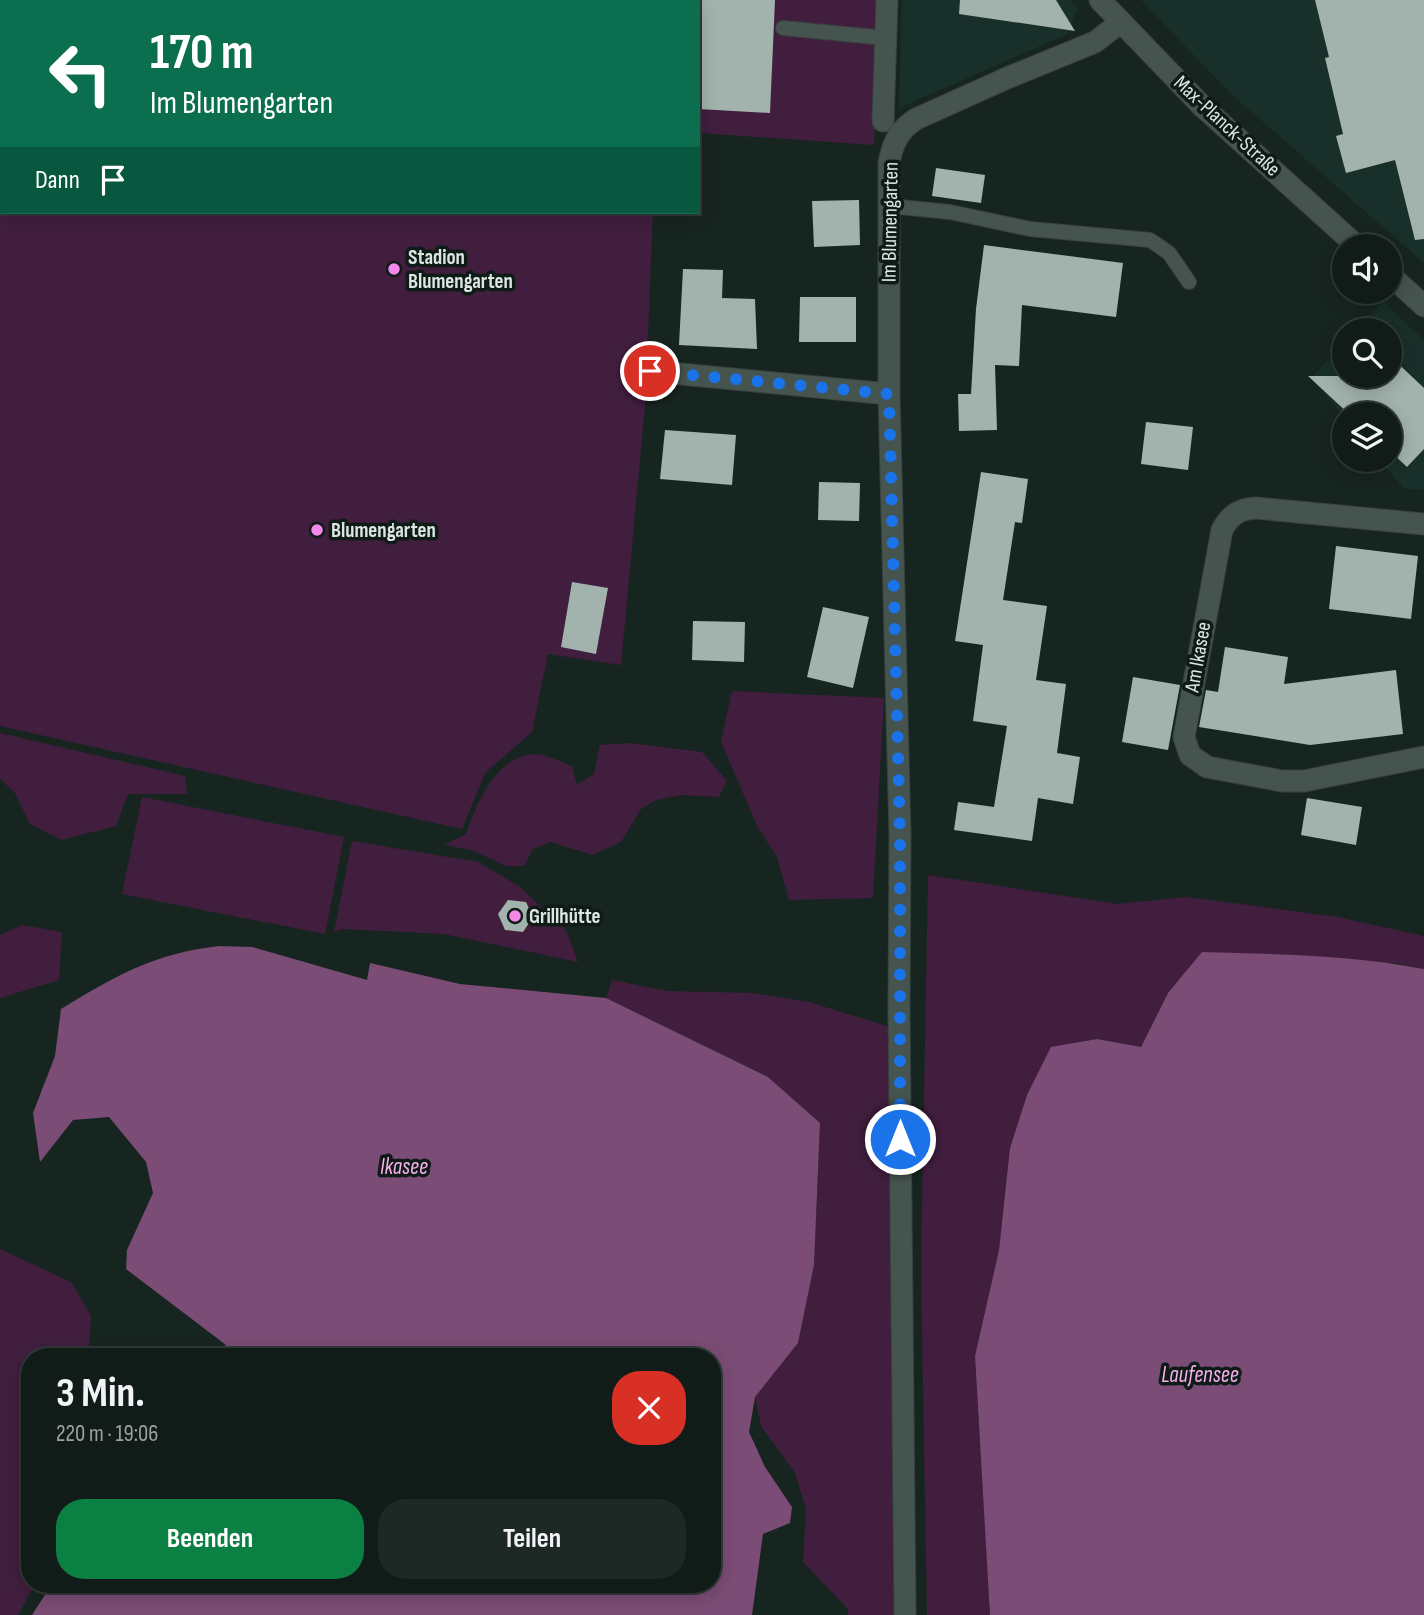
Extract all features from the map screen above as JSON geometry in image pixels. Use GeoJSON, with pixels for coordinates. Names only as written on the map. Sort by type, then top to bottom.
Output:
{"type":"FeatureCollection","features":[{"type":"Feature","properties":{"kind":"street"},"geometry":{"type":"LineString","coordinates":[[883,121],[887,0]]}},
{"type":"Feature","properties":{"kind":"street","name":"Max-Planck-Straße"},"geometry":{"type":"LineString","coordinates":[[1100,0],[1203,107],[1344,234]]}},
{"type":"Feature","properties":{"kind":"street","name":"Im Blumengarten"},"geometry":{"type":"LineString","coordinates":[[905,1615],[900,835],[889,394],[889,206],[892,145],[903,127],[1007,78],[1095,42],[1121,22]]}},
{"type":"Feature","properties":{"kind":"street"},"geometry":{"type":"LineString","coordinates":[[1402,286],[1424,306]]}},
{"type":"Feature","properties":{"kind":"street"},"geometry":{"type":"LineString","coordinates":[[650,371],[889,394]]}},
{"type":"Feature","properties":{"kind":"street","name":"Am Ikasee"},"geometry":{"type":"LineString","coordinates":[[1424,524],[1256,508],[1245,508],[1228,518],[1222,530],[1184,737],[1190,755],[1207,767],[1282,782],[1304,781],[1424,757]]}},
{"type":"Feature","properties":{"kind":"lane"},"geometry":{"type":"LineString","coordinates":[[783,28],[885,38]]}},
{"type":"Feature","properties":{"kind":"lane"},"geometry":{"type":"LineString","coordinates":[[889,206],[950,212],[1030,229],[1150,240],[1169,253],[1189,282]]}},
{"type":"Feature","properties":{"kind":"shaded area","name":"Blumengarten"},"geometry":{"type":"Polygon","coordinates":[[[700,0],[880,0],[874,145],[700,133],[700,0]]]}},
{"type":"Feature","properties":{"kind":"shaded area"},"geometry":{"type":"Polygon","coordinates":[[[902,0],[1070,0],[1077,8],[1068,34],[899,108],[902,0]]]}},
{"type":"Feature","properties":{"kind":"shaded area"},"geometry":{"type":"Polygon","coordinates":[[[1141,0],[1424,0],[1424,263],[1402,244],[1402,234],[1391,234],[1230,93],[1141,0]]]}},
{"type":"Feature","properties":{"kind":"shaded area","name":"Blumengarten"},"geometry":{"type":"Polygon","coordinates":[[[0,214],[653,214],[645,406],[621,665],[548,654],[532,732],[485,773],[462,829],[0,726],[0,214]]]}},
{"type":"Feature","properties":{"kind":"shaded area"},"geometry":{"type":"Polygon","coordinates":[[[1381,304],[1385,304],[1400,318],[1368,318],[1381,304]]]}},
{"type":"Feature","properties":{"kind":"shaded area"},"geometry":{"type":"Polygon","coordinates":[[[1402,320],[1424,340],[1424,490],[1403,488],[1390,472],[1402,472],[1402,402],[1332,403],[1311,378],[1332,356],[1332,388],[1402,388],[1402,320]]]}},
{"type":"Feature","properties":{"kind":"shaded area"},"geometry":{"type":"Polygon","coordinates":[[[732,691],[884,698],[873,898],[789,900],[777,857],[757,826],[721,742],[732,691]]]}},
{"type":"Feature","properties":{"kind":"shaded area"},"geometry":{"type":"Polygon","coordinates":[[[0,733],[185,776],[187,794],[128,794],[116,826],[61,840],[30,824],[15,793],[0,779],[0,733]]]}},
{"type":"Feature","properties":{"kind":"shaded area"},"geometry":{"type":"Polygon","coordinates":[[[630,743],[702,752],[727,781],[719,797],[681,795],[656,800],[641,809],[621,842],[592,855],[551,842],[533,849],[524,866],[506,866],[472,850],[444,845],[466,834],[490,783],[499,772],[522,756],[535,754],[572,766],[577,785],[594,774],[600,745],[630,743]]]}},
{"type":"Feature","properties":{"kind":"shaded area"},"geometry":{"type":"Polygon","coordinates":[[[142,797],[344,837],[325,934],[122,894],[142,797]]]}},
{"type":"Feature","properties":{"kind":"shaded area"},"geometry":{"type":"Polygon","coordinates":[[[352,841],[478,862],[520,887],[566,930],[578,962],[444,934],[343,929],[334,932],[352,841]]]}},
{"type":"Feature","properties":{"kind":"shaded area"},"geometry":{"type":"Polygon","coordinates":[[[928,875],[1117,904],[1187,897],[1337,917],[1424,936],[1424,969],[1395,963],[1168,993],[1141,1047],[1097,1039],[1051,1048],[1027,1095],[1010,1148],[999,1250],[975,1356],[990,1615],[927,1615],[921,1268],[928,875]]]}},
{"type":"Feature","properties":{"kind":"shaded area"},"geometry":{"type":"Polygon","coordinates":[[[22,925],[62,932],[59,980],[0,998],[0,935],[22,925]]]}},
{"type":"Feature","properties":{"kind":"shaded area"},"geometry":{"type":"Polygon","coordinates":[[[612,980],[667,991],[752,993],[809,1002],[893,1028],[897,1615],[848,1615],[848,1609],[803,1562],[806,1509],[795,1473],[761,1426],[755,1397],[798,1343],[814,1265],[820,1123],[768,1077],[606,998],[612,980]]]}},
{"type":"Feature","properties":{"kind":"shaded area"},"geometry":{"type":"Polygon","coordinates":[[[0,1249],[71,1282],[91,1316],[89,1348],[21,1348],[21,1593],[30,1593],[18,1615],[0,1615],[0,1249]]]}},
{"type":"Feature","properties":{"kind":"water","name":"Ikasee"},"geometry":{"type":"Polygon","coordinates":[[[219,946],[252,947],[367,980],[370,963],[460,984],[606,998],[768,1077],[820,1123],[814,1265],[798,1343],[755,1397],[749,1432],[765,1467],[792,1507],[790,1523],[763,1534],[752,1615],[32,1615],[46,1593],[721,1593],[721,1348],[221,1348],[226,1345],[126,1269],[127,1250],[153,1193],[146,1162],[109,1117],[73,1120],[40,1162],[33,1113],[55,1056],[61,1009],[136,968],[174,954],[219,946]]]}},
{"type":"Feature","properties":{"kind":"water","name":"Laufensee"},"geometry":{"type":"Polygon","coordinates":[[[1202,952],[1341,958],[1424,969],[1424,1615],[990,1615],[975,1356],[999,1250],[1010,1148],[1027,1095],[1051,1047],[1097,1039],[1141,1047],[1168,993],[1202,952]]]}},
{"type":"Feature","properties":{"kind":"building"},"geometry":{"type":"Polygon","coordinates":[[[700,0],[775,0],[770,113],[700,109],[700,0]]]}},
{"type":"Feature","properties":{"kind":"building"},"geometry":{"type":"Polygon","coordinates":[[[960,0],[1056,0],[1075,31],[959,14],[960,0]]]}},
{"type":"Feature","properties":{"kind":"building"},"geometry":{"type":"Polygon","coordinates":[[[1315,0],[1424,0],[1424,239],[1415,240],[1395,160],[1346,173],[1336,136],[1343,134],[1315,0]]]}},
{"type":"Feature","properties":{"kind":"building"},"geometry":{"type":"Polygon","coordinates":[[[936,168],[985,175],[981,203],[932,196],[936,168]]]}},
{"type":"Feature","properties":{"kind":"building"},"geometry":{"type":"Polygon","coordinates":[[[859,200],[860,245],[814,247],[812,201],[859,200]]]}},
{"type":"Feature","properties":{"kind":"building"},"geometry":{"type":"Polygon","coordinates":[[[984,245],[1123,263],[1116,317],[1022,305],[1019,366],[995,365],[997,430],[959,431],[958,394],[971,394],[976,309],[984,245]]]}},
{"type":"Feature","properties":{"kind":"building"},"geometry":{"type":"Polygon","coordinates":[[[683,269],[723,270],[722,298],[755,299],[757,349],[679,345],[683,269]]]}},
{"type":"Feature","properties":{"kind":"building"},"geometry":{"type":"Polygon","coordinates":[[[800,297],[856,297],[856,342],[799,342],[800,297]]]}},
{"type":"Feature","properties":{"kind":"building"},"geometry":{"type":"Polygon","coordinates":[[[1402,367],[1424,388],[1424,449],[1407,467],[1402,462],[1402,402],[1336,402],[1308,376],[1332,376],[1332,388],[1402,388],[1402,367]]]}},
{"type":"Feature","properties":{"kind":"building"},"geometry":{"type":"Polygon","coordinates":[[[1146,422],[1193,427],[1188,470],[1141,464],[1146,422]]]}},
{"type":"Feature","properties":{"kind":"building"},"geometry":{"type":"Polygon","coordinates":[[[665,430],[736,435],[732,485],[660,479],[665,430]]]}},
{"type":"Feature","properties":{"kind":"building"},"geometry":{"type":"Polygon","coordinates":[[[981,472],[1028,479],[1022,523],[1015,522],[1003,600],[1047,606],[1036,680],[1066,684],[1057,753],[1080,757],[1073,804],[1038,798],[1032,841],[954,830],[958,802],[994,807],[1007,726],[973,721],[983,645],[955,641],[981,472]]]}},
{"type":"Feature","properties":{"kind":"building"},"geometry":{"type":"Polygon","coordinates":[[[819,482],[860,483],[859,521],[818,520],[819,482]]]}},
{"type":"Feature","properties":{"kind":"building"},"geometry":{"type":"Polygon","coordinates":[[[1336,546],[1418,556],[1411,619],[1329,609],[1336,546]]]}},
{"type":"Feature","properties":{"kind":"building"},"geometry":{"type":"Polygon","coordinates":[[[572,582],[608,588],[596,654],[561,647],[572,582]]]}},
{"type":"Feature","properties":{"kind":"building"},"geometry":{"type":"Polygon","coordinates":[[[823,607],[869,617],[853,688],[807,677],[823,607]]]}},
{"type":"Feature","properties":{"kind":"building"},"geometry":{"type":"Polygon","coordinates":[[[693,621],[745,622],[744,662],[692,660],[693,621]]]}},
{"type":"Feature","properties":{"kind":"building"},"geometry":{"type":"Polygon","coordinates":[[[1225,647],[1288,657],[1284,684],[1396,670],[1403,734],[1310,745],[1199,727],[1206,690],[1218,692],[1225,647]]]}},
{"type":"Feature","properties":{"kind":"building"},"geometry":{"type":"Polygon","coordinates":[[[1133,677],[1180,685],[1168,750],[1122,742],[1133,677]]]}},
{"type":"Feature","properties":{"kind":"building"},"geometry":{"type":"Polygon","coordinates":[[[1307,798],[1362,807],[1356,845],[1301,835],[1307,798]]]}},
{"type":"Feature","properties":{"kind":"building","name":"Grillhütte"},"geometry":{"type":"Polygon","coordinates":[[[508,900],[526,902],[533,917],[523,932],[505,930],[498,914],[508,900]]]}},
{"type":"Feature","properties":{"kind":"place","name":"Stadion Blumengarten"},"geometry":{"type":"Point","coordinates":[394,269]}},
{"type":"Feature","properties":{"kind":"place","name":"Blumengarten"},"geometry":{"type":"Point","coordinates":[317,530]}},
{"type":"Feature","properties":{"kind":"place","name":"Grillhütte"},"geometry":{"type":"Point","coordinates":[515,916]}},
{"type":"Feature","properties":{"kind":"route"},"geometry":{"type":"LineString","coordinates":[[650,371],[889,394],[900,835],[900,1139]]}}]}
